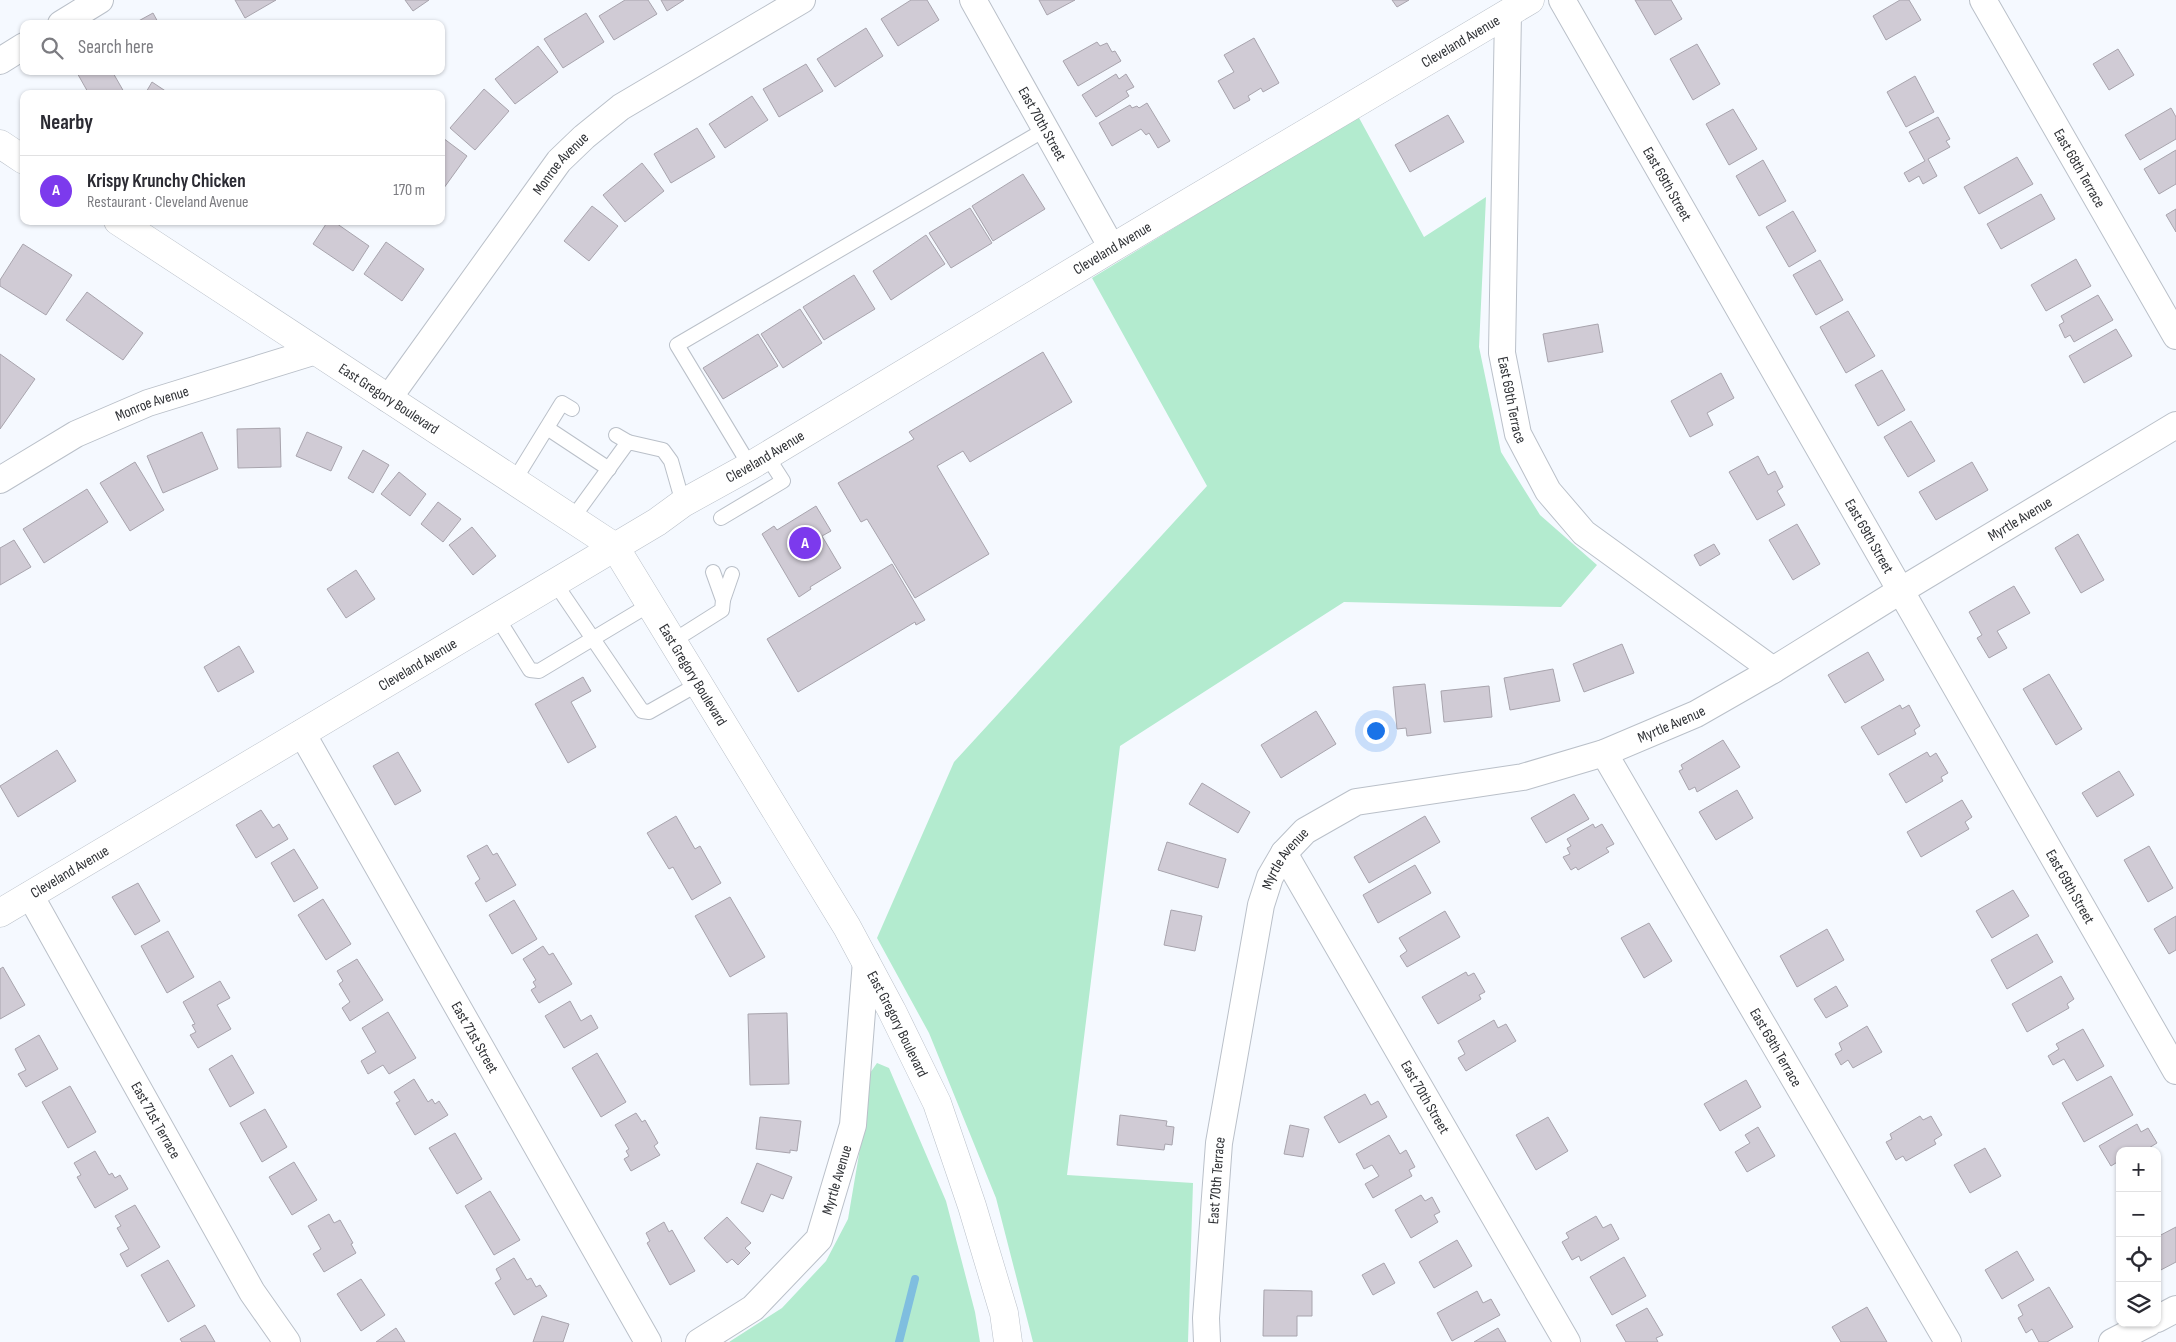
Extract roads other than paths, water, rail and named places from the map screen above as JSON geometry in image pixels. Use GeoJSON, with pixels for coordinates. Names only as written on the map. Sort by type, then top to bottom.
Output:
{"type":"FeatureCollection","features":[{"type":"Feature","properties":{"kind":"main road","name":"Cleveland Avenue"},"geometry":{"type":"LineString","coordinates":[[0,913],[657,522],[683,503],[758,461],[1112,248],[1519,7]]}},
{"type":"Feature","properties":{"kind":"main road"},"geometry":{"type":"LineString","coordinates":[[0,144],[20,157]]}},
{"type":"Feature","properties":{"kind":"main road","name":"East Gregory Boulevard"},"geometry":{"type":"LineString","coordinates":[[124,225],[615,547],[649,605],[700,683],[847,927],[937,1103],[978,1224],[1004,1313],[1008,1342]]}},
{"type":"Feature","properties":{"kind":"street"},"geometry":{"type":"LineString","coordinates":[[68,20],[100,0]]}},
{"type":"Feature","properties":{"kind":"street","name":"Monroe Avenue"},"geometry":{"type":"LineString","coordinates":[[388,399],[559,161],[584,137],[621,107],[802,0]]}},
{"type":"Feature","properties":{"kind":"street","name":"East 70th Street"},"geometry":{"type":"LineString","coordinates":[[973,0],[1112,248]]}},
{"type":"Feature","properties":{"kind":"street","name":"East 69th Street"},"geometry":{"type":"LineString","coordinates":[[1562,0],[2176,1071]]}},
{"type":"Feature","properties":{"kind":"street","name":"East 68th Terrace"},"geometry":{"type":"LineString","coordinates":[[1983,0],[2176,336]]}},
{"type":"Feature","properties":{"kind":"street","name":"East 69th Terrace"},"geometry":{"type":"LineString","coordinates":[[1519,7],[1502,353],[1518,434],[1548,491],[1584,533],[1773,670]]}},
{"type":"Feature","properties":{"kind":"street"},"geometry":{"type":"LineString","coordinates":[[0,60],[20,48]]}},
{"type":"Feature","properties":{"kind":"street","name":"Monroe Avenue"},"geometry":{"type":"LineString","coordinates":[[0,480],[76,434],[148,403],[316,351]]}},
{"type":"Feature","properties":{"kind":"street","name":"Myrtle Avenue"},"geometry":{"type":"LineString","coordinates":[[1241,1019],[1262,905],[1270,878],[1284,853],[1305,830],[1356,802],[1523,777],[1604,753],[1696,714],[1773,670],[1900,591],[2176,425]]}},
{"type":"Feature","properties":{"kind":"street","name":"East 71st Street"},"geometry":{"type":"LineString","coordinates":[[302,733],[648,1342]]}},
{"type":"Feature","properties":{"kind":"street","name":"East 69th Terrace"},"geometry":{"type":"LineString","coordinates":[[1604,753],[1948,1342]]}},
{"type":"Feature","properties":{"kind":"street","name":"East 70th Street"},"geometry":{"type":"LineString","coordinates":[[1284,853],[1567,1342]]}},
{"type":"Feature","properties":{"kind":"street","name":"East 71st Terrace"},"geometry":{"type":"LineString","coordinates":[[30,895],[252,1292],[287,1342]]}},
{"type":"Feature","properties":{"kind":"street","name":"Myrtle Avenue"},"geometry":{"type":"LineString","coordinates":[[699,1342],[753,1308],[820,1239],[853,1125],[866,961]]}},
{"type":"Feature","properties":{"kind":"street","name":"East 70th Terrace"},"geometry":{"type":"LineString","coordinates":[[1207,1342],[1206,1318],[1219,1143],[1241,1019]]}},
{"type":"Feature","properties":{"kind":"street"},"geometry":{"type":"LineString","coordinates":[[2161,1317],[2176,1309]]}},
{"type":"Feature","properties":{"kind":"street"},"geometry":{"type":"LineString","coordinates":[[2112,1342],[2141,1327]]}},
{"type":"Feature","properties":{"kind":"lane"},"geometry":{"type":"LineString","coordinates":[[721,518],[739,514],[782,481],[758,461],[676,346],[1046,129]]}},
{"type":"Feature","properties":{"kind":"lane"},"geometry":{"type":"LineString","coordinates":[[514,481],[562,403],[572,409]]}},
{"type":"Feature","properties":{"kind":"lane"},"geometry":{"type":"LineString","coordinates":[[547,428],[609,469]]}},
{"type":"Feature","properties":{"kind":"lane"},"geometry":{"type":"LineString","coordinates":[[616,435],[628,442],[663,450],[671,461],[683,503]]}},
{"type":"Feature","properties":{"kind":"lane"},"geometry":{"type":"LineString","coordinates":[[572,519],[628,442]]}},
{"type":"Feature","properties":{"kind":"lane"},"geometry":{"type":"LineString","coordinates":[[714,572],[724,600]]}},
{"type":"Feature","properties":{"kind":"lane"},"geometry":{"type":"LineString","coordinates":[[673,641],[722,610],[732,574]]}},
{"type":"Feature","properties":{"kind":"lane"},"geometry":{"type":"LineString","coordinates":[[554,583],[642,711],[650,712],[700,683]]}},
{"type":"Feature","properties":{"kind":"lane"},"geometry":{"type":"LineString","coordinates":[[497,617],[530,670],[535,672],[649,605]]}},
{"type":"Feature","properties":{"kind":"waterway"},"geometry":{"type":"LineString","coordinates":[[899,1342],[915,1279]]}},
{"type":"Feature","properties":{"kind":"place","name":"Krispy Krunchy Chicken"},"geometry":{"type":"Point","coordinates":[805,543]}}]}
